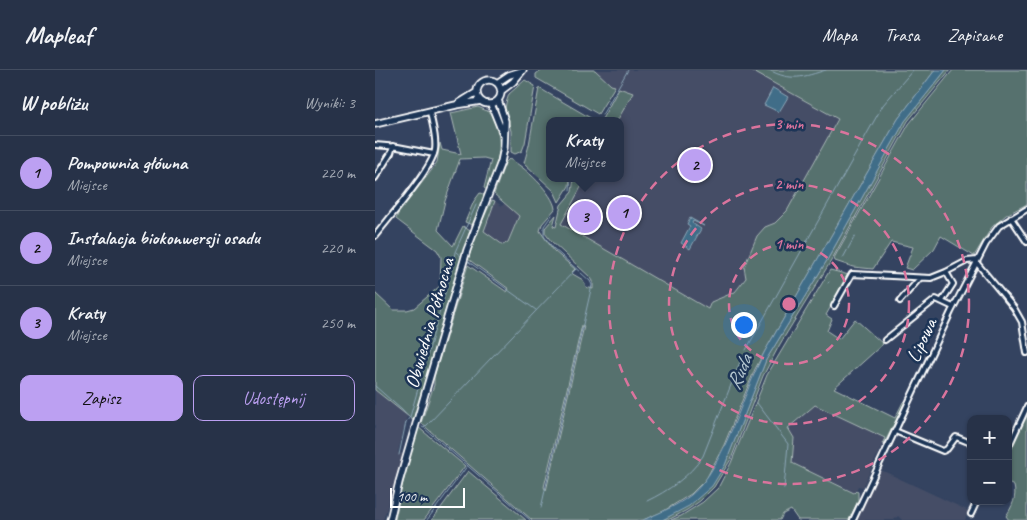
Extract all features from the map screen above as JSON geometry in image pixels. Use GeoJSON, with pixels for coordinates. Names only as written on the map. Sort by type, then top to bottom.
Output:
{"type":"FeatureCollection","features":[{"type":"Feature","properties":{"kind":"main road"},"geometry":{"type":"LineString","coordinates":[[497,83],[523,70]]}},
{"type":"Feature","properties":{"kind":"main road"},"geometry":{"type":"LineString","coordinates":[[501,91],[513,82],[523,70]]}},
{"type":"Feature","properties":{"kind":"main road"},"geometry":{"type":"LineString","coordinates":[[375,124],[456,105],[481,101],[491,104],[499,100],[501,91],[497,83],[489,80],[483,82],[477,92],[456,105]]}},
{"type":"Feature","properties":{"kind":"main road"},"geometry":{"type":"LineString","coordinates":[[477,92],[481,101]]}},
{"type":"Feature","properties":{"kind":"main road","name":"Obwiednia Północna"},"geometry":{"type":"LineString","coordinates":[[391,520],[402,473],[467,250],[501,162],[504,148],[505,121],[499,100]]}},
{"type":"Feature","properties":{"kind":"main road","name":"Obwiednia Północna"},"geometry":{"type":"LineString","coordinates":[[491,104],[504,137]]}},
{"type":"Feature","properties":{"kind":"street"},"geometry":{"type":"LineString","coordinates":[[375,236],[426,170],[434,154],[435,141],[430,112]]}},
{"type":"Feature","properties":{"kind":"street"},"geometry":{"type":"LineString","coordinates":[[375,145],[393,146],[434,154]]}},
{"type":"Feature","properties":{"kind":"street"},"geometry":{"type":"LineString","coordinates":[[375,178],[391,153],[393,146]]}},
{"type":"Feature","properties":{"kind":"street","name":"Lipowa"},"geometry":{"type":"LineString","coordinates":[[853,520],[953,307],[993,232],[1011,218],[1027,209]]}},
{"type":"Feature","properties":{"kind":"street"},"geometry":{"type":"LineString","coordinates":[[1011,218],[1027,242]]}},
{"type":"Feature","properties":{"kind":"street"},"geometry":{"type":"LineString","coordinates":[[834,306],[852,274],[920,278],[934,277],[967,261],[977,261],[1014,308],[1022,322],[1027,352]]}},
{"type":"Feature","properties":{"kind":"street"},"geometry":{"type":"LineString","coordinates":[[942,301],[953,284],[947,272]]}},
{"type":"Feature","properties":{"kind":"street"},"geometry":{"type":"LineString","coordinates":[[900,301],[920,278]]}},
{"type":"Feature","properties":{"kind":"street"},"geometry":{"type":"LineString","coordinates":[[885,340],[936,299],[953,307]]}},
{"type":"Feature","properties":{"kind":"street"},"geometry":{"type":"LineString","coordinates":[[1012,439],[1027,407]]}},
{"type":"Feature","properties":{"kind":"street"},"geometry":{"type":"LineString","coordinates":[[895,431],[943,451],[947,449],[955,437],[967,442]]}},
{"type":"Feature","properties":{"kind":"street"},"geometry":{"type":"LineString","coordinates":[[971,514],[975,505]]}},
{"type":"Feature","properties":{"kind":"shaded area"},"geometry":{"type":"Polygon","coordinates":[[[595,70],[750,70],[838,119],[787,211],[775,223],[765,227],[757,236],[749,256],[746,278],[735,292],[711,302],[708,309],[560,224],[584,182],[624,182],[624,117],[619,117],[633,93],[611,85],[595,70]]]}},
{"type":"Feature","properties":{"kind":"shaded area"},"geometry":{"type":"Polygon","coordinates":[[[935,70],[946,70],[905,121],[826,262],[766,360],[725,465],[712,486],[689,506],[662,520],[643,520],[686,499],[703,483],[714,467],[733,428],[765,351],[898,119],[935,70]]]}},
{"type":"Feature","properties":{"kind":"shaded area"},"geometry":{"type":"Polygon","coordinates":[[[773,88],[788,97],[779,112],[764,105],[773,88]]]}},
{"type":"Feature","properties":{"kind":"shaded area"},"geometry":{"type":"Polygon","coordinates":[[[495,201],[502,206],[505,203],[519,216],[508,242],[503,245],[484,231],[495,201]]]}},
{"type":"Feature","properties":{"kind":"shaded area"},"geometry":{"type":"Polygon","coordinates":[[[690,218],[704,226],[693,221],[692,223],[701,229],[690,249],[681,243],[690,226],[687,224],[690,218]]]}},
{"type":"Feature","properties":{"kind":"shaded area"},"geometry":{"type":"Polygon","coordinates":[[[375,390],[407,416],[398,452],[405,454],[383,520],[375,520],[375,390]]]}},
{"type":"Feature","properties":{"kind":"shaded area"},"geometry":{"type":"Polygon","coordinates":[[[815,404],[885,438],[863,487],[858,486],[855,493],[792,463],[794,438],[788,428],[815,404]]]}},
{"type":"Feature","properties":{"kind":"shaded area"},"geometry":{"type":"Polygon","coordinates":[[[881,470],[969,511],[965,520],[902,520],[898,516],[894,520],[857,520],[881,470]]]}},
{"type":"Feature","properties":{"kind":"green space"},"geometry":{"type":"Polygon","coordinates":[[[541,70],[595,70],[611,85],[615,86],[598,114],[536,78],[536,74],[541,70]]]}},
{"type":"Feature","properties":{"kind":"green space"},"geometry":{"type":"Polygon","coordinates":[[[750,70],[935,70],[898,119],[755,369],[724,445],[706,479],[691,494],[662,512],[643,520],[532,520],[421,423],[434,385],[434,377],[468,265],[507,292],[509,289],[468,259],[478,230],[492,200],[495,201],[484,231],[503,245],[508,242],[519,216],[494,194],[505,163],[509,159],[515,162],[544,188],[555,209],[542,224],[540,231],[554,251],[575,269],[571,273],[583,280],[586,287],[593,289],[591,278],[551,241],[545,233],[545,228],[556,215],[553,226],[556,227],[561,205],[572,192],[573,182],[584,182],[561,224],[708,309],[711,302],[735,292],[746,278],[744,267],[757,236],[765,227],[775,223],[787,211],[838,119],[750,70]],[[582,325],[544,487],[546,491],[584,326],[582,325]]]}},
{"type":"Feature","properties":{"kind":"green space"},"geometry":{"type":"Polygon","coordinates":[[[946,70],[950,70],[908,121],[831,261],[780,344],[763,376],[731,459],[714,487],[700,501],[687,510],[670,519],[662,520],[670,516],[718,475],[725,465],[766,360],[826,262],[905,121],[946,70]]]}},
{"type":"Feature","properties":{"kind":"green space"},"geometry":{"type":"Polygon","coordinates":[[[953,70],[1027,70],[1027,204],[1006,215],[992,227],[974,256],[941,236],[934,249],[912,270],[905,268],[913,247],[891,242],[873,269],[853,267],[835,261],[834,258],[909,124],[953,70]]]}},
{"type":"Feature","properties":{"kind":"green space"},"geometry":{"type":"Polygon","coordinates":[[[525,80],[535,86],[525,143],[522,151],[515,154],[511,152],[511,131],[505,109],[509,94],[525,80]]]}},
{"type":"Feature","properties":{"kind":"green space"},"geometry":{"type":"Polygon","coordinates":[[[539,88],[589,117],[546,117],[546,182],[570,182],[559,202],[554,191],[524,163],[539,88]]]}},
{"type":"Feature","properties":{"kind":"green space"},"geometry":{"type":"Polygon","coordinates":[[[619,88],[633,93],[619,117],[603,117],[619,88]]]}},
{"type":"Feature","properties":{"kind":"green space"},"geometry":{"type":"Polygon","coordinates":[[[478,107],[489,112],[493,117],[495,116],[499,137],[499,154],[487,190],[484,188],[491,160],[484,158],[460,159],[445,201],[438,230],[453,246],[463,226],[470,231],[414,421],[375,390],[375,293],[393,310],[407,310],[414,308],[440,286],[441,257],[437,250],[396,219],[437,162],[440,143],[442,150],[461,154],[451,113],[478,107]]]}},
{"type":"Feature","properties":{"kind":"green space"},"geometry":{"type":"Polygon","coordinates":[[[480,193],[485,195],[472,225],[465,222],[474,201],[480,193]]]}},
{"type":"Feature","properties":{"kind":"green space"},"geometry":{"type":"Polygon","coordinates":[[[830,270],[849,275],[826,315],[832,319],[827,331],[839,339],[855,319],[883,344],[834,388],[895,418],[903,402],[905,402],[884,444],[882,444],[885,438],[815,405],[788,428],[794,438],[792,463],[854,493],[858,492],[858,501],[849,520],[798,520],[791,510],[783,514],[780,520],[671,520],[703,502],[718,488],[731,463],[767,375],[830,270]]]}},
{"type":"Feature","properties":{"kind":"green space"},"geometry":{"type":"Polygon","coordinates":[[[1027,412],[1027,520],[1009,520],[1006,516],[1015,494],[1014,486],[1012,485],[1012,442],[1027,412]]]}},
{"type":"Feature","properties":{"kind":"green space"},"geometry":{"type":"Polygon","coordinates":[[[418,427],[465,466],[424,520],[395,520],[400,494],[418,427]]]}},
{"type":"Feature","properties":{"kind":"green space"},"geometry":{"type":"Polygon","coordinates":[[[468,471],[526,520],[432,520],[468,471]]]}},
{"type":"Feature","properties":{"kind":"waterway"},"geometry":{"type":"LineString","coordinates":[[602,115],[628,70]]}},
{"type":"Feature","properties":{"kind":"waterway"},"geometry":{"type":"LineString","coordinates":[[769,70],[791,77],[811,75],[826,70]]}},
{"type":"Feature","properties":{"kind":"waterway","name":"Ruda"},"geometry":{"type":"LineString","coordinates":[[746,350],[883,105],[913,70]]}},
{"type":"Feature","properties":{"kind":"waterway"},"geometry":{"type":"LineString","coordinates":[[570,190],[571,182]]}},
{"type":"Feature","properties":{"kind":"waterway"},"geometry":{"type":"LineString","coordinates":[[399,455],[406,422],[410,417],[455,252],[476,205]]}},
{"type":"Feature","properties":{"kind":"waterway"},"geometry":{"type":"LineString","coordinates":[[541,508],[592,285],[590,281],[553,248],[544,236],[544,226],[552,215]]}},
{"type":"Feature","properties":{"kind":"waterway"},"geometry":{"type":"LineString","coordinates":[[843,258],[855,236]]}},
{"type":"Feature","properties":{"kind":"waterway"},"geometry":{"type":"LineString","coordinates":[[456,252],[462,257]]}},
{"type":"Feature","properties":{"kind":"waterway"},"geometry":{"type":"LineString","coordinates":[[466,260],[536,310]]}},
{"type":"Feature","properties":{"kind":"waterway"},"geometry":{"type":"LineString","coordinates":[[422,427],[424,428],[429,423],[576,269]]}},
{"type":"Feature","properties":{"kind":"waterway","name":"Ruda"},"geometry":{"type":"LineString","coordinates":[[647,501],[663,493],[678,482],[692,470],[703,456],[742,357]]}},
{"type":"Feature","properties":{"kind":"waterway"},"geometry":{"type":"LineString","coordinates":[[375,386],[411,418]]}},
{"type":"Feature","properties":{"kind":"waterway"},"geometry":{"type":"LineString","coordinates":[[757,403],[788,444],[784,489]]}},
{"type":"Feature","properties":{"kind":"waterway"},"geometry":{"type":"LineString","coordinates":[[425,429],[530,520]]}},
{"type":"Feature","properties":{"kind":"waterway"},"geometry":{"type":"LineString","coordinates":[[427,520],[468,465]]}},
{"type":"Feature","properties":{"kind":"place","name":"Instalacja biokonwersji osadu"},"geometry":{"type":"Point","coordinates":[695,165]}},
{"type":"Feature","properties":{"kind":"place","name":"Pompownia główna"},"geometry":{"type":"Point","coordinates":[624,213]}},
{"type":"Feature","properties":{"kind":"place","name":"Kraty"},"geometry":{"type":"Point","coordinates":[585,217]}}]}
